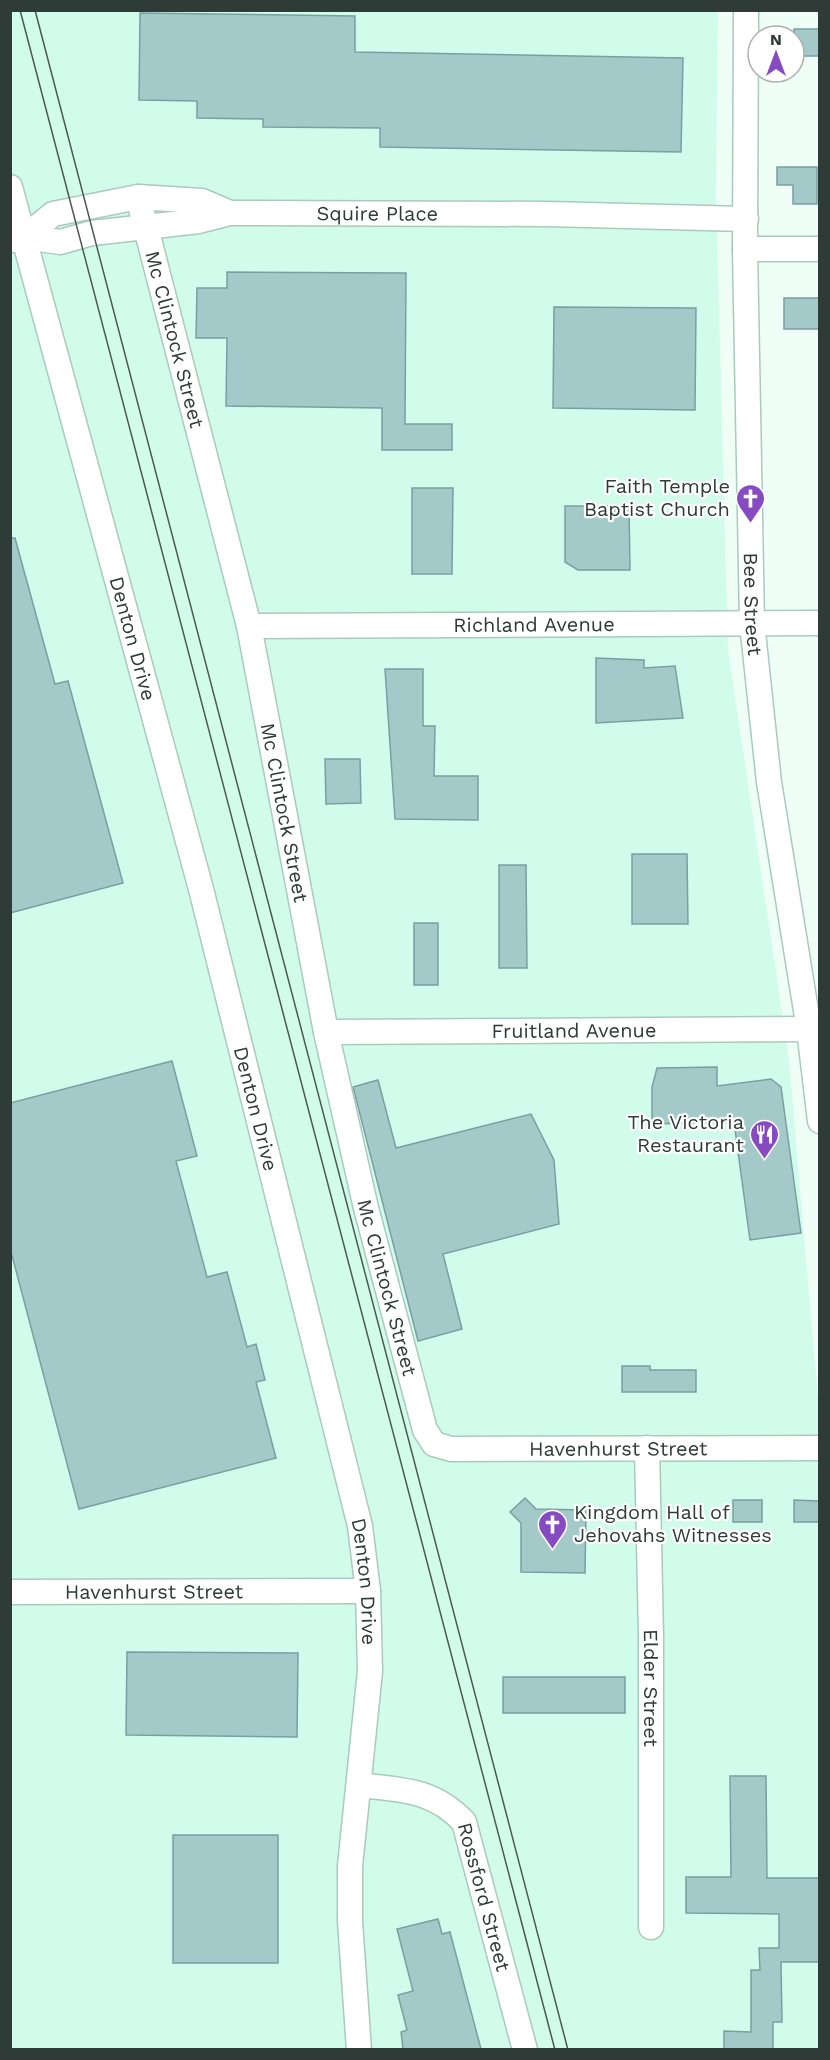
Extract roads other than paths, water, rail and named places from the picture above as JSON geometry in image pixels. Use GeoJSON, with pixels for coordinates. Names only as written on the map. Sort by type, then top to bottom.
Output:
{"type":"FeatureCollection","features":[{"type":"Feature","properties":{"kind":"street","name":"Bee Street"},"geometry":{"type":"LineString","coordinates":[[746,10],[745,249],[752,623],[769,782],[814,1029],[819,1120]]}},
{"type":"Feature","properties":{"kind":"street","name":"Denton Drive"},"geometry":{"type":"LineString","coordinates":[[10,187],[18,239],[201,888],[360,1526],[368,1591],[370,1671],[350,1866],[350,1921],[359,2049]]}},
{"type":"Feature","properties":{"kind":"street"},"geometry":{"type":"LineString","coordinates":[[18,239],[53,214],[138,197],[202,201],[230,213]]}},
{"type":"Feature","properties":{"kind":"street","name":"Mc Clintock Street"},"geometry":{"type":"LineString","coordinates":[[138,197],[249,626],[326,1032],[366,1208],[425,1430]]}},
{"type":"Feature","properties":{"kind":"street","name":"Squire Place"},"geometry":{"type":"LineString","coordinates":[[18,239],[60,242],[92,233],[146,225],[199,221],[230,213],[548,214],[746,219]]}},
{"type":"Feature","properties":{"kind":"street"},"geometry":{"type":"LineString","coordinates":[[745,249],[819,249]]}},
{"type":"Feature","properties":{"kind":"street","name":"Richland Avenue"},"geometry":{"type":"LineString","coordinates":[[249,626],[819,623]]}},
{"type":"Feature","properties":{"kind":"street","name":"Fruitland Avenue"},"geometry":{"type":"LineString","coordinates":[[326,1032],[814,1029]]}},
{"type":"Feature","properties":{"kind":"street","name":"Havenhurst Street"},"geometry":{"type":"LineString","coordinates":[[425,1430],[434,1444],[451,1449],[819,1449]]}},
{"type":"Feature","properties":{"kind":"street","name":"Elder Street"},"geometry":{"type":"LineString","coordinates":[[647,1449],[651,1636],[651,1927]]}},
{"type":"Feature","properties":{"kind":"street","name":"Havenhurst Street"},"geometry":{"type":"LineString","coordinates":[[10,1592],[368,1591]]}},
{"type":"Feature","properties":{"kind":"street","name":"Rossford Street"},"geometry":{"type":"LineString","coordinates":[[359,1785],[430,1796],[451,1808],[464,1822],[525,2049]]}},
{"type":"Feature","properties":{"kind":"tram line"},"geometry":{"type":"LineString","coordinates":[[20,10],[555,2050]]}},
{"type":"Feature","properties":{"kind":"tram line"},"geometry":{"type":"LineString","coordinates":[[35,10],[568,2050]]}},
{"type":"Feature","properties":{"kind":"place","name":"Faith Temple Baptist Church"},"geometry":{"type":"Point","coordinates":[751,524]}},
{"type":"Feature","properties":{"kind":"place","name":"The Victoria Restaurant"},"geometry":{"type":"Point","coordinates":[765,1160]}},
{"type":"Feature","properties":{"kind":"place","name":"Kingdom Hall of Jehovahs Witnesses"},"geometry":{"type":"Point","coordinates":[553,1550]}}]}
